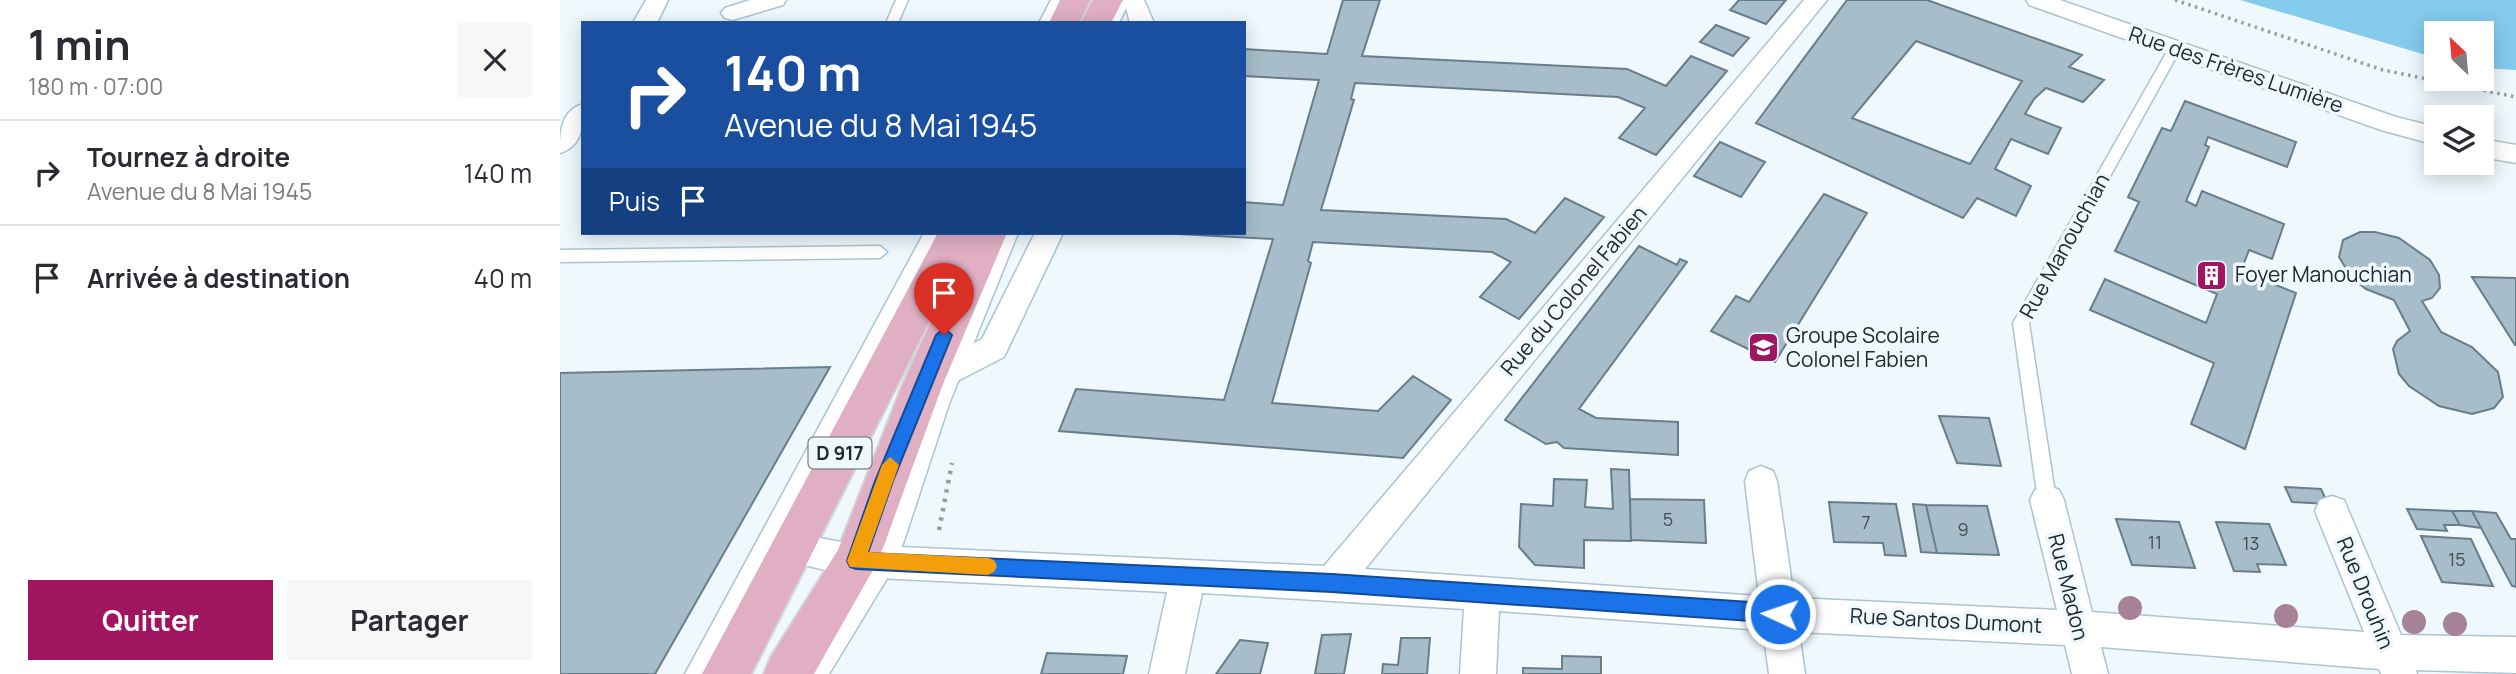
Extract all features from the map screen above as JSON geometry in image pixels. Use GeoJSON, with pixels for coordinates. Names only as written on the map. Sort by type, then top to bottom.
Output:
{"type":"FeatureCollection","features":[{"type":"Feature","properties":{"kind":"main road"},"geometry":{"type":"LineString","coordinates":[[1065,21],[1075,0]]}},
{"type":"Feature","properties":{"kind":"main road"},"geometry":{"type":"LineString","coordinates":[[1097,21],[1108,0]]}},
{"type":"Feature","properties":{"kind":"main road","name":"D 917"},"geometry":{"type":"LineString","coordinates":[[726,674],[955,235]]}},
{"type":"Feature","properties":{"kind":"main road","name":"D 917"},"geometry":{"type":"LineString","coordinates":[[788,674],[872,561],[988,235]]}},
{"type":"Feature","properties":{"kind":"street"},"geometry":{"type":"LineString","coordinates":[[646,21],[657,0]]}},
{"type":"Feature","properties":{"kind":"street"},"geometry":{"type":"LineString","coordinates":[[732,12],[775,0]]}},
{"type":"Feature","properties":{"kind":"street"},"geometry":{"type":"LineString","coordinates":[[1126,0],[1136,5],[1141,21]]}},
{"type":"Feature","properties":{"kind":"street","name":"Rue du Colonel Fabien"},"geometry":{"type":"LineString","coordinates":[[1332,583],[1816,0]]}},
{"type":"Feature","properties":{"kind":"street","name":"Rue des Frères Lumière"},"geometry":{"type":"LineString","coordinates":[[2038,0],[2390,124],[2424,133]]}},
{"type":"Feature","properties":{"kind":"street"},"geometry":{"type":"LineString","coordinates":[[560,144],[581,116]]}},
{"type":"Feature","properties":{"kind":"street"},"geometry":{"type":"LineString","coordinates":[[2494,150],[2516,154]]}},
{"type":"Feature","properties":{"kind":"street"},"geometry":{"type":"LineString","coordinates":[[940,375],[993,348],[1048,235]]}},
{"type":"Feature","properties":{"kind":"street"},"geometry":{"type":"LineString","coordinates":[[1760,481],[1787,674]]}},
{"type":"Feature","properties":{"kind":"street","name":"Rue Madon"},"geometry":{"type":"LineString","coordinates":[[2047,500],[2076,628],[2090,674]]}},
{"type":"Feature","properties":{"kind":"street","name":"Rue Drouhin"},"geometry":{"type":"LineString","coordinates":[[2332,512],[2394,663]]}},
{"type":"Feature","properties":{"kind":"street","name":"Rue Santos Dumont"},"geometry":{"type":"LineString","coordinates":[[790,548],[872,561],[1332,583],[1780,614],[2076,628],[2394,663],[2516,655]]}},
{"type":"Feature","properties":{"kind":"street"},"geometry":{"type":"LineString","coordinates":[[1167,674],[1188,577]]}},
{"type":"Feature","properties":{"kind":"street"},"geometry":{"type":"LineString","coordinates":[[1478,674],[1482,595]]}},
{"type":"Feature","properties":{"kind":"lane"},"geometry":{"type":"LineString","coordinates":[[893,21],[902,0]]}},
{"type":"Feature","properties":{"kind":"lane"},"geometry":{"type":"LineString","coordinates":[[1046,21],[1057,0]]}},
{"type":"Feature","properties":{"kind":"lane"},"geometry":{"type":"LineString","coordinates":[[1114,21],[1126,0]]}},
{"type":"Feature","properties":{"kind":"lane","name":"Rue Manouchian"},"geometry":{"type":"LineString","coordinates":[[2047,500],[2021,323],[2175,48]]}},
{"type":"Feature","properties":{"kind":"lane"},"geometry":{"type":"LineString","coordinates":[[695,674],[930,235]]}},
{"type":"Feature","properties":{"kind":"lane"},"geometry":{"type":"LineString","coordinates":[[940,375],[1010,235]]}},
{"type":"Feature","properties":{"kind":"lane"},"geometry":{"type":"LineString","coordinates":[[560,256],[880,252]]}},
{"type":"Feature","properties":{"kind":"lane"},"geometry":{"type":"LineString","coordinates":[[818,674],[872,561]]}},
{"type":"Feature","properties":{"kind":"path"},"geometry":{"type":"LineString","coordinates":[[2175,0],[2383,70],[2516,97]]}},
{"type":"Feature","properties":{"kind":"water"},"geometry":{"type":"Polygon","coordinates":[[[2240,0],[2516,0],[2516,70],[2494,69],[2494,21],[2424,21],[2424,54],[2240,0]]]}},
{"type":"Feature","properties":{"kind":"building"},"geometry":{"type":"Polygon","coordinates":[[[1343,0],[1380,0],[1362,56],[1627,69],[1666,86],[1691,56],[1727,71],[1656,155],[1619,138],[1645,108],[1618,97],[1355,83],[1351,99],[1354,100],[1321,210],[1506,219],[1535,233],[1565,198],[1604,217],[1519,319],[1480,297],[1511,262],[1492,252],[1313,242],[1308,261],[1311,263],[1272,403],[1378,411],[1413,376],[1451,400],[1403,458],[1059,431],[1076,389],[1224,400],[1273,239],[1198,235],[1246,235],[1246,202],[1283,205],[1319,80],[1246,76],[1246,49],[1327,54],[1343,0]]]}},
{"type":"Feature","properties":{"kind":"building"},"geometry":{"type":"Polygon","coordinates":[[[1739,0],[1786,0],[1766,24],[1730,10],[1739,0]]]}},
{"type":"Feature","properties":{"kind":"building"},"geometry":{"type":"Polygon","coordinates":[[[1847,0],[1927,0],[2082,55],[2069,67],[2104,80],[2083,102],[2046,88],[2034,99],[2025,114],[2061,128],[2048,154],[2011,139],[1995,169],[2031,186],[2016,216],[1977,198],[1963,218],[1756,123],[1847,0]],[[1916,41],[1852,118],[1970,164],[2022,81],[1916,41]]]}},
{"type":"Feature","properties":{"kind":"building"},"geometry":{"type":"Polygon","coordinates":[[[1716,25],[1749,38],[1733,56],[1700,42],[1716,25]]]}},
{"type":"Feature","properties":{"kind":"building","name":"Foyer Manouchian"},"geometry":{"type":"Polygon","coordinates":[[[2185,101],[2296,142],[2287,167],[2208,137],[2205,145],[2209,147],[2186,201],[2196,206],[2202,191],[2284,224],[2272,259],[2249,250],[2241,271],[2296,293],[2245,449],[2191,424],[2214,363],[2090,310],[2105,279],[2206,323],[2217,294],[2115,251],[2139,202],[2128,197],[2162,128],[2171,131],[2185,101]]]}},
{"type":"Feature","properties":{"kind":"building"},"geometry":{"type":"Polygon","coordinates":[[[1720,142],[1765,162],[1741,197],[1694,176],[1720,142]]]}},
{"type":"Feature","properties":{"kind":"building"},"geometry":{"type":"Polygon","coordinates":[[[1824,194],[1867,213],[1775,362],[1711,331],[1736,296],[1749,302],[1824,194]]]}},
{"type":"Feature","properties":{"kind":"building"},"geometry":{"type":"Polygon","coordinates":[[[2360,232],[2375,232],[2399,238],[2430,260],[2439,275],[2440,288],[2432,298],[2422,301],[2441,332],[2472,347],[2498,372],[2503,397],[2494,408],[2472,414],[2439,406],[2409,386],[2399,374],[2393,349],[2397,341],[2410,331],[2394,300],[2366,289],[2352,278],[2339,257],[2343,240],[2360,232]]]}},
{"type":"Feature","properties":{"kind":"building"},"geometry":{"type":"Polygon","coordinates":[[[1639,246],[1677,265],[1680,259],[1687,262],[1579,409],[1596,418],[1678,422],[1678,455],[1564,448],[1557,442],[1546,444],[1505,420],[1639,246]]]}},
{"type":"Feature","properties":{"kind":"building"},"geometry":{"type":"Polygon","coordinates":[[[2472,277],[2516,278],[2516,345],[2515,345],[2472,277]]]}},
{"type":"Feature","properties":{"kind":"building"},"geometry":{"type":"Polygon","coordinates":[[[830,367],[655,674],[560,674],[560,373],[830,367]]]}},
{"type":"Feature","properties":{"kind":"building"},"geometry":{"type":"Polygon","coordinates":[[[1939,416],[1989,418],[2001,466],[1957,463],[1939,416]]]}},
{"type":"Feature","properties":{"kind":"building"},"geometry":{"type":"Polygon","coordinates":[[[1611,469],[1629,470],[1631,541],[1584,540],[1584,568],[1535,565],[1519,547],[1521,504],[1553,506],[1554,479],[1587,480],[1585,507],[1613,509],[1611,469]]]}},
{"type":"Feature","properties":{"kind":"building"},"geometry":{"type":"Polygon","coordinates":[[[2285,487],[2321,489],[2328,504],[2292,502],[2285,487]]]}},
{"type":"Feature","properties":{"kind":"building"},"geometry":{"type":"Polygon","coordinates":[[[1630,499],[1704,500],[1706,543],[1631,540],[1630,499]]]}},
{"type":"Feature","properties":{"kind":"building"},"geometry":{"type":"Polygon","coordinates":[[[1829,502],[1896,504],[1906,556],[1885,555],[1883,543],[1834,542],[1829,502]]]}},
{"type":"Feature","properties":{"kind":"building"},"geometry":{"type":"Polygon","coordinates":[[[1913,504],[1926,505],[1937,553],[1921,552],[1913,504]]]}},
{"type":"Feature","properties":{"kind":"building"},"geometry":{"type":"Polygon","coordinates":[[[1926,505],[1987,506],[1999,555],[1937,553],[1926,505]]]}},
{"type":"Feature","properties":{"kind":"building"},"geometry":{"type":"Polygon","coordinates":[[[2407,509],[2452,511],[2460,525],[2444,525],[2447,531],[2417,529],[2407,509]]]}},
{"type":"Feature","properties":{"kind":"building"},"geometry":{"type":"Polygon","coordinates":[[[2452,511],[2472,511],[2481,528],[2460,525],[2452,511]]]}},
{"type":"Feature","properties":{"kind":"building"},"geometry":{"type":"Polygon","coordinates":[[[2472,511],[2496,513],[2511,539],[2516,539],[2516,587],[2512,586],[2472,511]]]}},
{"type":"Feature","properties":{"kind":"building"},"geometry":{"type":"Polygon","coordinates":[[[2116,519],[2179,522],[2195,568],[2132,565],[2116,519]]]}},
{"type":"Feature","properties":{"kind":"building"},"geometry":{"type":"Polygon","coordinates":[[[2216,522],[2269,524],[2286,565],[2257,564],[2260,572],[2234,571],[2216,522]]]}},
{"type":"Feature","properties":{"kind":"building"},"geometry":{"type":"Polygon","coordinates":[[[2421,536],[2471,539],[2493,586],[2442,582],[2421,536]]]}},
{"type":"Feature","properties":{"kind":"building"},"geometry":{"type":"Polygon","coordinates":[[[1351,634],[1344,674],[1315,674],[1322,635],[1351,634]]]}},
{"type":"Feature","properties":{"kind":"building"},"geometry":{"type":"Polygon","coordinates":[[[1401,638],[1430,638],[1427,674],[1382,674],[1383,664],[1398,665],[1401,638]]]}},
{"type":"Feature","properties":{"kind":"building"},"geometry":{"type":"Polygon","coordinates":[[[1240,640],[1268,643],[1260,674],[1216,674],[1240,640]]]}},
{"type":"Feature","properties":{"kind":"building"},"geometry":{"type":"Polygon","coordinates":[[[1047,653],[1127,656],[1123,674],[1041,674],[1047,653]]]}},
{"type":"Feature","properties":{"kind":"building"},"geometry":{"type":"Polygon","coordinates":[[[1562,656],[1601,657],[1601,674],[1523,674],[1523,668],[1562,669],[1562,656]]]}},
{"type":"Feature","properties":{"kind":"slow traffic"},"geometry":{"type":"LineString","coordinates":[[890,465],[856,561],[988,566]]}},
{"type":"Feature","properties":{"kind":"place","name":"Foyer Manouchian"},"geometry":{"type":"Point","coordinates":[2212,275]}},
{"type":"Feature","properties":{"kind":"place","name":"Groupe Scolaire Colonel Fabien"},"geometry":{"type":"Point","coordinates":[1763,348]}},
{"type":"Feature","properties":{"kind":"route"},"geometry":{"type":"LineString","coordinates":[[944,335],[884,481],[856,561],[1332,583],[1780,614]]}}]}
